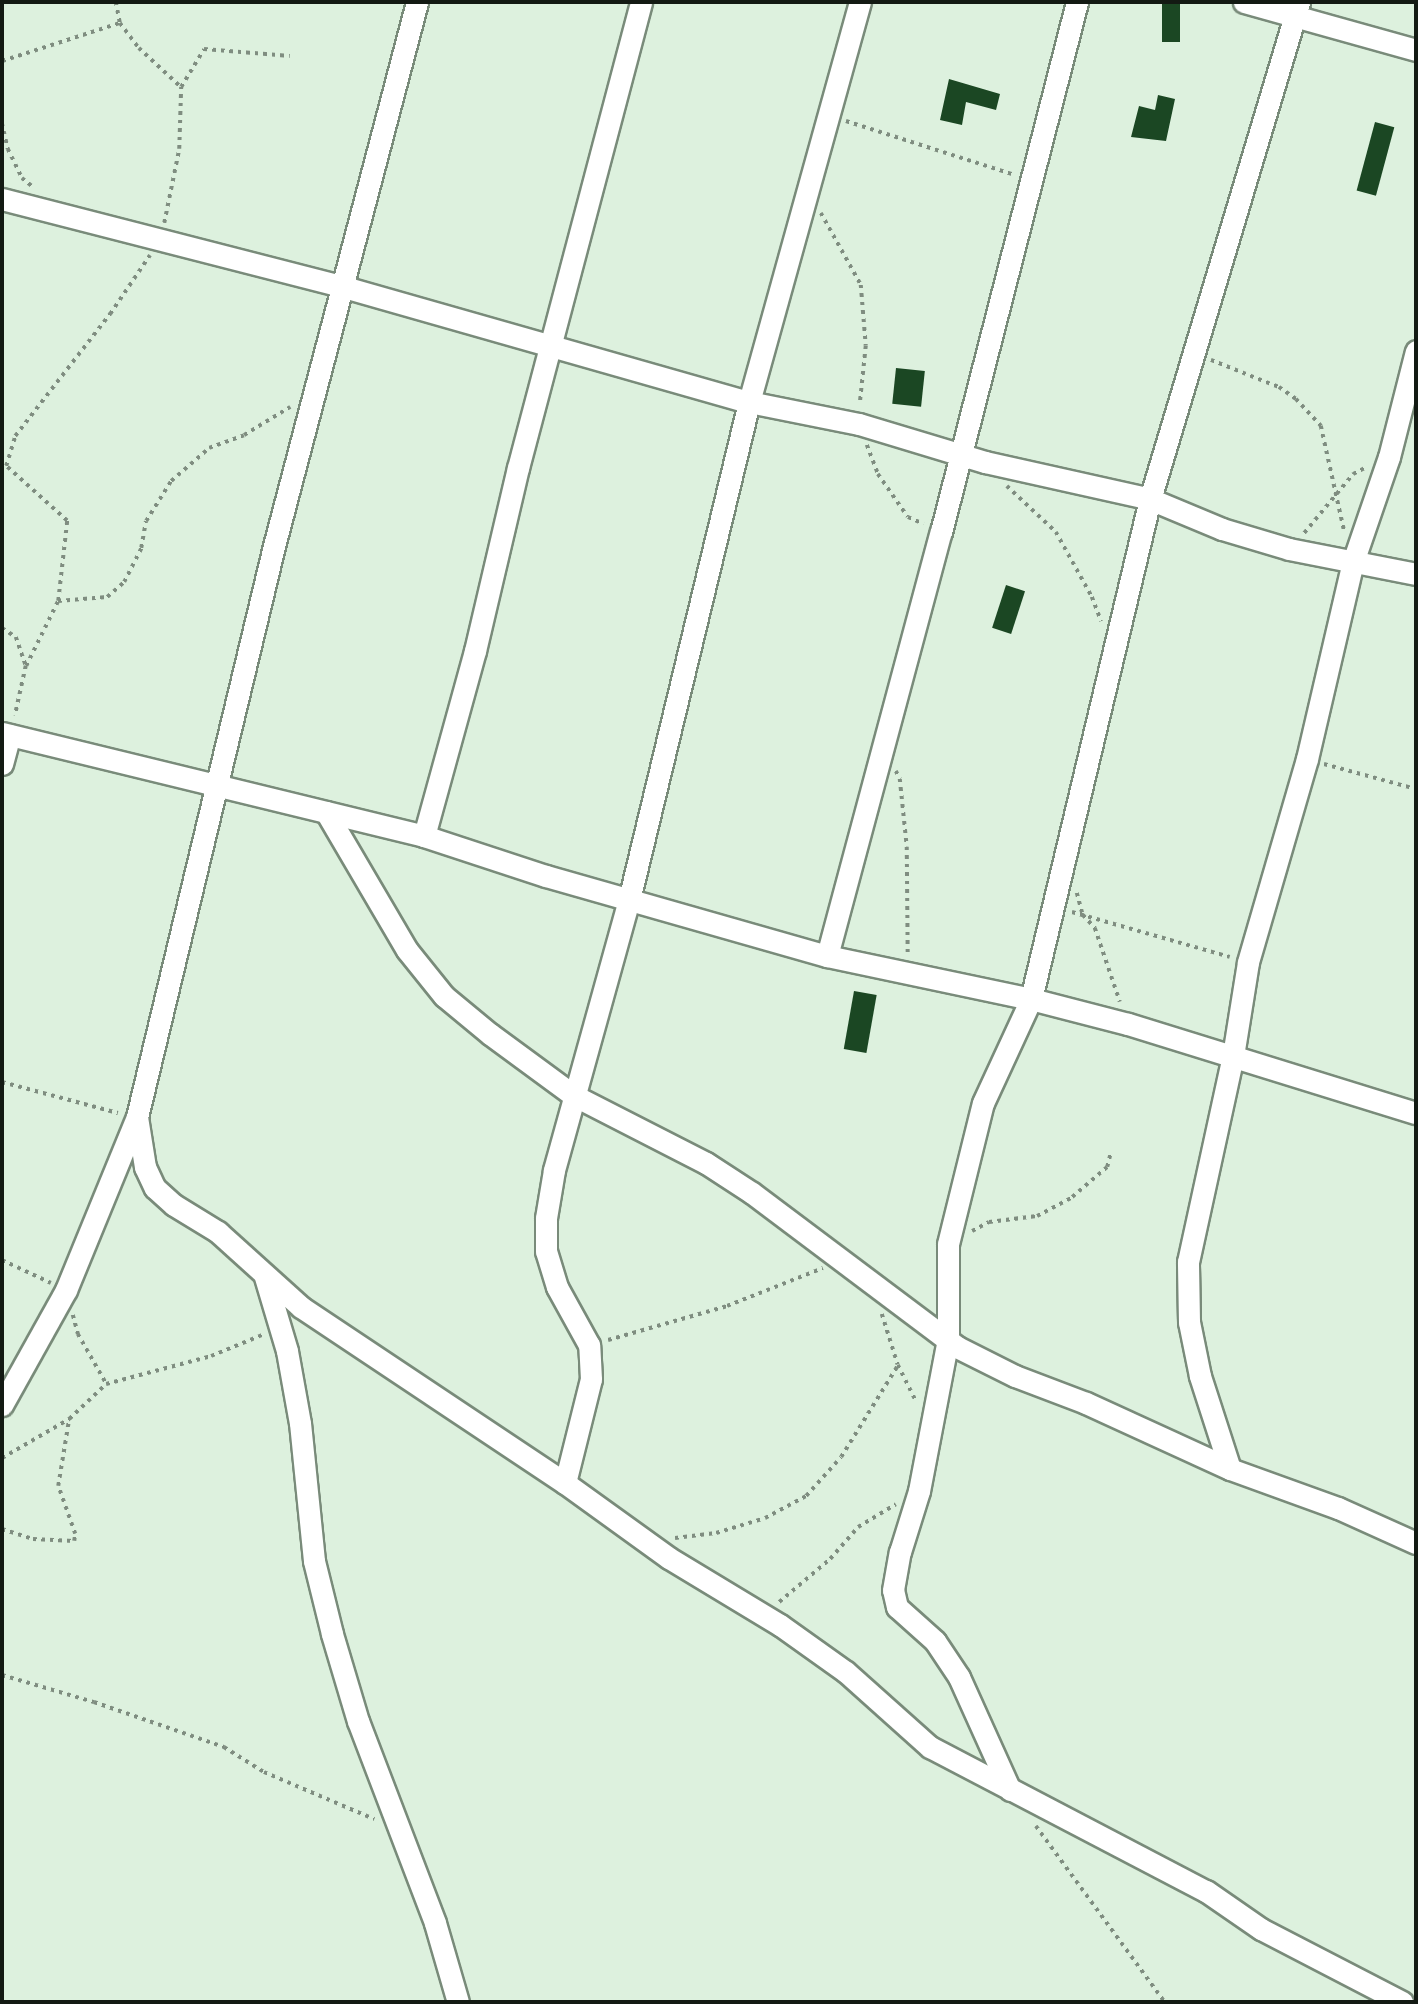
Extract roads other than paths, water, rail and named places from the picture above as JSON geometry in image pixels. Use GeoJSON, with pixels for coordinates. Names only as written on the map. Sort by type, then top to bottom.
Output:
{"type":"FeatureCollection","features":[{"type":"Feature","properties":{"kind":"street"},"geometry":{"type":"LineString","coordinates":[[2,1405],[66,1290],[137,1118],[274,546],[418,2]]}},
{"type":"Feature","properties":{"kind":"street"},"geometry":{"type":"LineString","coordinates":[[424,836],[475,651],[550,345],[641,2]]}},
{"type":"Feature","properties":{"kind":"street"},"geometry":{"type":"LineString","coordinates":[[565,1483],[591,1379],[589,1345],[557,1287],[546,1251],[546,1218],[554,1170],[629,900],[749,402],[810,193],[860,2]]}},
{"type":"Feature","properties":{"kind":"street"},"geometry":{"type":"LineString","coordinates":[[827,956],[941,532],[959,453],[1077,2]]}},
{"type":"Feature","properties":{"kind":"street"},"geometry":{"type":"LineString","coordinates":[[1244,2],[1297,9],[1416,50]]}},
{"type":"Feature","properties":{"kind":"street"},"geometry":{"type":"LineString","coordinates":[[1010,1790],[959,1677],[935,1641],[897,1607],[893,1590],[919,1491],[948,1339],[948,1244],[982,1103],[1031,999],[1150,499],[1297,9]]}},
{"type":"Feature","properties":{"kind":"street"},"geometry":{"type":"LineString","coordinates":[[2,199],[344,287],[749,402],[859,424],[985,462],[1150,499],[1222,529],[1289,549],[1416,574]]}},
{"type":"Feature","properties":{"kind":"street"},"geometry":{"type":"LineString","coordinates":[[1230,1469],[1200,1376],[1189,1322],[1188,1262],[1233,1056],[1248,962],[1307,759],[1353,562],[1388,457],[1416,351]]}},
{"type":"Feature","properties":{"kind":"street"},"geometry":{"type":"LineString","coordinates":[[2,764],[6,734],[218,785],[424,836],[629,900],[827,956],[1031,999],[1128,1024],[1416,1112]]}},
{"type":"Feature","properties":{"kind":"street"},"geometry":{"type":"LineString","coordinates":[[326,812],[407,950],[444,996],[490,1034],[573,1095],[706,1163],[844,1259],[957,1347],[1015,1376],[1086,1402],[1230,1469],[1338,1508],[1416,1543]]}},
{"type":"Feature","properties":{"kind":"street"},"geometry":{"type":"LineString","coordinates":[[137,1118],[145,1167],[155,1188],[174,1205],[218,1232],[301,1307],[565,1483],[646,1542],[764,1615],[846,1672],[930,1747],[1206,1891],[1261,1929],[1402,2002]]}},
{"type":"Feature","properties":{"kind":"street"},"geometry":{"type":"LineString","coordinates":[[264,1273],[282,1332],[300,1423],[314,1561],[358,1721],[435,1923],[457,2002]]}}]}
